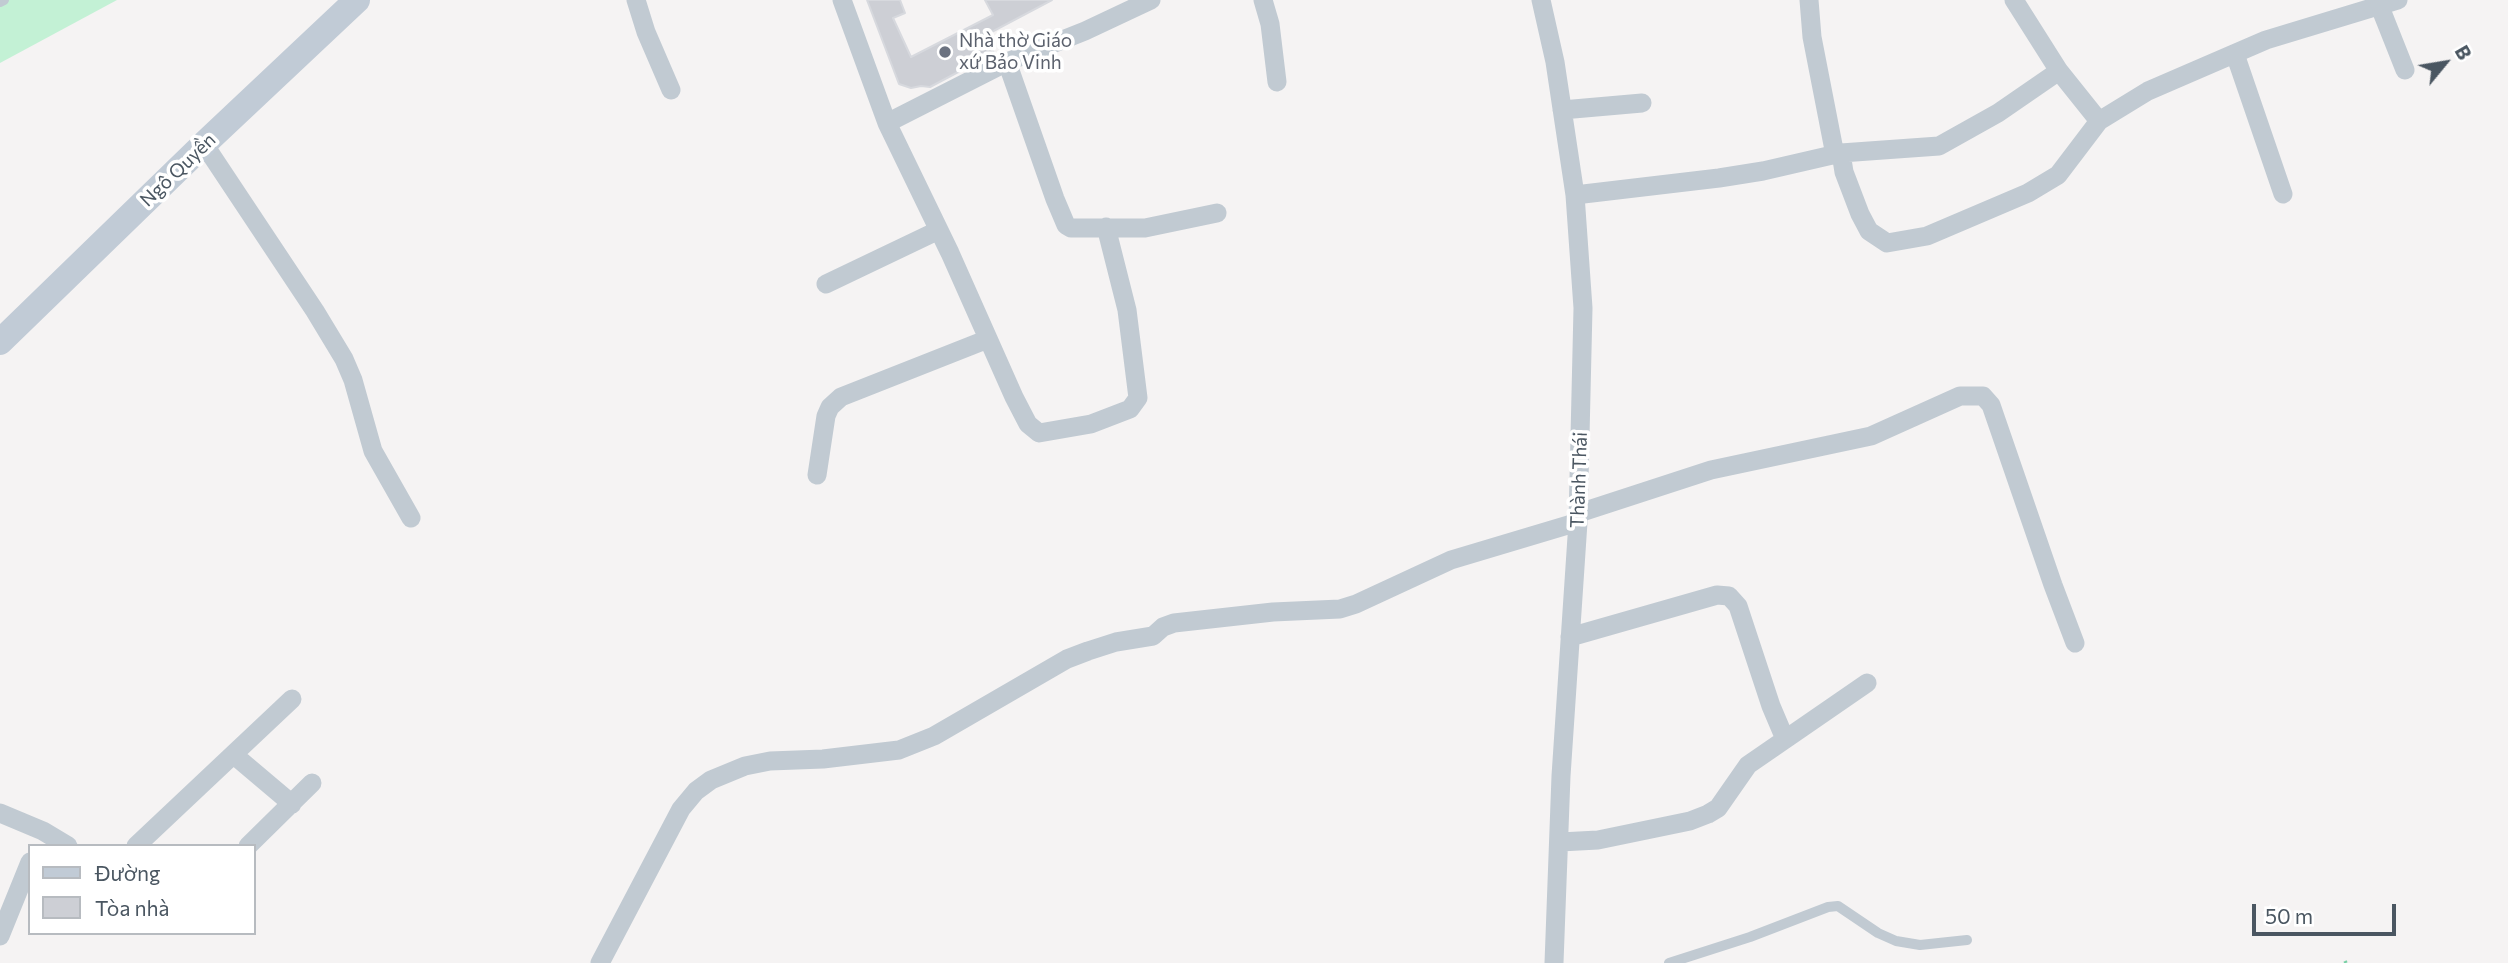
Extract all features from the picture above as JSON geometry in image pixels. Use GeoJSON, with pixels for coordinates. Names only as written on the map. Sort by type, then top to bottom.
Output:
{"type":"FeatureCollection","features":[{"type":"Feature","properties":{"kind":"street","name":"Ngô Quyền"},"geometry":{"type":"LineString","coordinates":[[0,342],[204,144],[358,0]]}},
{"type":"Feature","properties":{"kind":"street"},"geometry":{"type":"LineString","coordinates":[[636,0],[646,32],[671,90]]}},
{"type":"Feature","properties":{"kind":"street"},"geometry":{"type":"LineString","coordinates":[[842,0],[887,123],[1028,424],[1039,433],[1091,424],[1130,409],[1138,398],[1127,310],[1106,227]]}},
{"type":"Feature","properties":{"kind":"street"},"geometry":{"type":"LineString","coordinates":[[887,123],[1007,62],[1151,0]]}},
{"type":"Feature","properties":{"kind":"street"},"geometry":{"type":"LineString","coordinates":[[1263,0],[1270,24],[1277,82]]}},
{"type":"Feature","properties":{"kind":"street","name":"Thành Thái"},"geometry":{"type":"LineString","coordinates":[[1541,0],[1555,62],[1575,195],[1583,308],[1578,518],[1561,776],[1554,963]]}},
{"type":"Feature","properties":{"kind":"street"},"geometry":{"type":"LineString","coordinates":[[1809,0],[1812,37],[1838,154],[1869,231],[1887,243],[1936,234],[2036,189],[2065,168],[2099,121],[2148,91],[2266,40],[2389,3],[2405,70]]}},
{"type":"Feature","properties":{"kind":"street"},"geometry":{"type":"LineString","coordinates":[[2014,0],[2059,71],[2099,121]]}},
{"type":"Feature","properties":{"kind":"street"},"geometry":{"type":"LineString","coordinates":[[2235,54],[2283,194]]}},
{"type":"Feature","properties":{"kind":"street"},"geometry":{"type":"LineString","coordinates":[[1007,62],[1066,225],[1076,229],[1145,228],[1217,213]]}},
{"type":"Feature","properties":{"kind":"street"},"geometry":{"type":"LineString","coordinates":[[1575,195],[1719,178],[1838,154],[1939,146],[1998,113],[2059,71]]}},
{"type":"Feature","properties":{"kind":"street"},"geometry":{"type":"LineString","coordinates":[[1562,110],[1642,103]]}},
{"type":"Feature","properties":{"kind":"street"},"geometry":{"type":"LineString","coordinates":[[204,144],[344,359],[353,380],[368,440],[411,518]]}},
{"type":"Feature","properties":{"kind":"street"},"geometry":{"type":"LineString","coordinates":[[826,284],[939,230]]}},
{"type":"Feature","properties":{"kind":"street"},"geometry":{"type":"LineString","coordinates":[[817,475],[826,416],[830,407],[841,397],[988,339]]}},
{"type":"Feature","properties":{"kind":"street"},"geometry":{"type":"LineString","coordinates":[[600,963],[681,809],[696,791],[711,780],[745,766],[770,761],[823,759],[899,750],[934,736],[1068,659],[1088,651],[1116,642],[1153,636],[1163,627],[1174,623],[1273,612],[1340,609],[1451,560],[1711,470],[1871,436],[1960,396],[1983,396],[1991,405],[2075,643]]}},
{"type":"Feature","properties":{"kind":"street"},"geometry":{"type":"LineString","coordinates":[[1570,637],[1717,595],[1729,596],[1738,606],[1771,706],[1785,739]]}},
{"type":"Feature","properties":{"kind":"street"},"geometry":{"type":"LineString","coordinates":[[1560,842],[1598,840],[1690,821],[1708,814],[1718,808],[1748,765],[1867,683]]}},
{"type":"Feature","properties":{"kind":"street"},"geometry":{"type":"LineString","coordinates":[[138,844],[292,699]]}},
{"type":"Feature","properties":{"kind":"street"},"geometry":{"type":"LineString","coordinates":[[234,755],[292,803]]}},
{"type":"Feature","properties":{"kind":"street"},"geometry":{"type":"LineString","coordinates":[[250,844],[312,783]]}},
{"type":"Feature","properties":{"kind":"street"},"geometry":{"type":"LineString","coordinates":[[0,813],[40,838],[61,844]]}},
{"type":"Feature","properties":{"kind":"street"},"geometry":{"type":"LineString","coordinates":[[0,936],[28,867]]}},
{"type":"Feature","properties":{"kind":"lane"},"geometry":{"type":"LineString","coordinates":[[1670,963],[1750,937],[1828,907],[1838,906],[1878,933],[1896,941],[1920,945],[1967,940]]}},
{"type":"Feature","properties":{"kind":"green space"},"geometry":{"type":"Polygon","coordinates":[[[0,0],[117,0],[0,63],[0,0]]]}},
{"type":"Feature","properties":{"kind":"building"},"geometry":{"type":"Polygon","coordinates":[[[867,0],[900,0],[905,13],[893,18],[911,57],[993,15],[985,0],[1052,0],[984,36],[994,53],[930,87],[911,88],[899,84],[867,0]]]}},
{"type":"Feature","properties":{"kind":"place","name":"Nhà thờ Giáo xứ Bảo Vinh"},"geometry":{"type":"Point","coordinates":[945,52]}}]}
